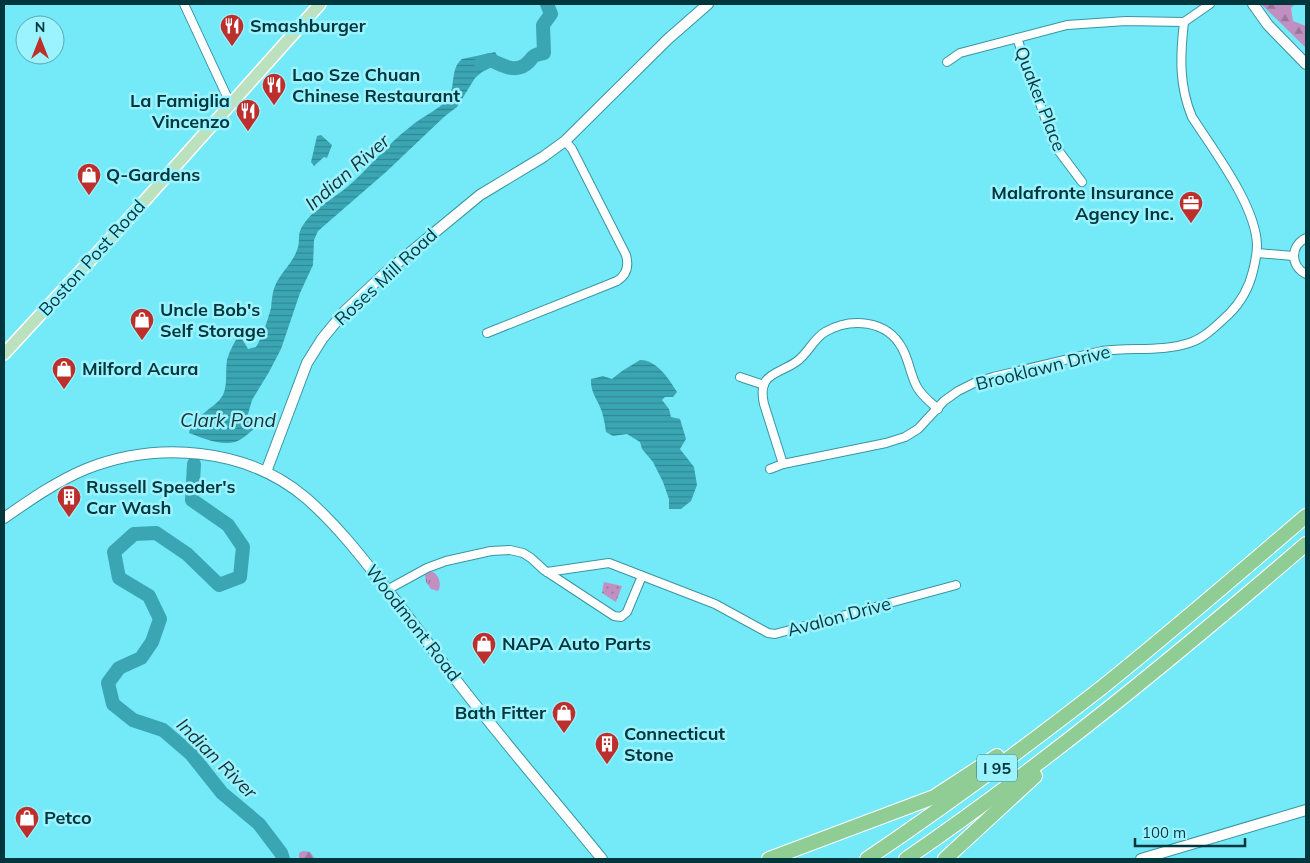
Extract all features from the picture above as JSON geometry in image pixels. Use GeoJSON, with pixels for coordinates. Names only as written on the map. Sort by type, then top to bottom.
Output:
{"type":"FeatureCollection","features":[{"type":"Feature","properties":{"kind":"highway","name":"I 95"},"geometry":{"type":"LineString","coordinates":[[867,859],[995,769],[1122,671],[1306,516]]}},
{"type":"Feature","properties":{"kind":"highway","name":"I 95"},"geometry":{"type":"LineString","coordinates":[[906,859],[1009,786],[1095,720],[1306,544]]}},
{"type":"Feature","properties":{"kind":"highway"},"geometry":{"type":"LineString","coordinates":[[769,859],[934,798],[1122,671]]}},
{"type":"Feature","properties":{"kind":"highway"},"geometry":{"type":"LineString","coordinates":[[945,859],[1095,720]]}},
{"type":"Feature","properties":{"kind":"main road","name":"Boston Post Road"},"geometry":{"type":"LineString","coordinates":[[4,354],[320,4]]}},
{"type":"Feature","properties":{"kind":"street"},"geometry":{"type":"LineString","coordinates":[[184,4],[230,103]]}},
{"type":"Feature","properties":{"kind":"street","name":"Roses Mill Road"},"geometry":{"type":"LineString","coordinates":[[266,472],[307,363],[322,339],[345,311],[383,275],[480,195],[543,157],[565,141],[662,44],[708,4]]}},
{"type":"Feature","properties":{"kind":"street"},"geometry":{"type":"LineString","coordinates":[[947,62],[960,53],[1077,24],[1126,21],[1184,22],[1210,4]]}},
{"type":"Feature","properties":{"kind":"street"},"geometry":{"type":"LineString","coordinates":[[1253,4],[1268,25],[1306,64]]}},
{"type":"Feature","properties":{"kind":"street","name":"Brooklawn Drive"},"geometry":{"type":"LineString","coordinates":[[770,469],[783,464],[897,440],[918,429],[944,401],[976,382],[1102,351],[1160,348],[1194,342],[1215,327],[1239,304],[1249,285],[1257,253],[1256,234],[1249,211],[1239,191],[1192,117],[1187,104],[1182,87],[1180,55],[1184,22]]}},
{"type":"Feature","properties":{"kind":"street","name":"Quaker Place"},"geometry":{"type":"LineString","coordinates":[[1018,38],[1055,146],[1082,182]]}},
{"type":"Feature","properties":{"kind":"street"},"geometry":{"type":"LineString","coordinates":[[487,334],[617,281],[626,271],[626,255],[572,149],[565,141]]}},
{"type":"Feature","properties":{"kind":"street"},"geometry":{"type":"LineString","coordinates":[[1306,238],[1296,247],[1293,256],[1296,266],[1306,274]]}},
{"type":"Feature","properties":{"kind":"street"},"geometry":{"type":"LineString","coordinates":[[1257,253],[1293,256]]}},
{"type":"Feature","properties":{"kind":"street"},"geometry":{"type":"LineString","coordinates":[[783,464],[762,397],[764,385],[769,377],[800,359],[812,343],[825,332],[850,323],[869,323],[886,330],[898,341],[907,358],[916,385],[922,394],[938,409]]}},
{"type":"Feature","properties":{"kind":"street"},"geometry":{"type":"LineString","coordinates":[[740,377],[764,385]]}},
{"type":"Feature","properties":{"kind":"street"},"geometry":{"type":"LineString","coordinates":[[4,518],[69,477],[106,462],[130,456],[170,452],[190,453],[234,461],[266,472]]}},
{"type":"Feature","properties":{"kind":"street","name":"Woodmont Road"},"geometry":{"type":"LineString","coordinates":[[266,472],[296,490],[326,516],[366,562],[512,751],[602,859]]}},
{"type":"Feature","properties":{"kind":"street"},"geometry":{"type":"LineString","coordinates":[[387,590],[428,568],[446,561],[497,550],[510,550],[523,554],[547,572],[617,617],[627,612],[642,576]]}},
{"type":"Feature","properties":{"kind":"street","name":"Avalon Drive"},"geometry":{"type":"LineString","coordinates":[[547,572],[609,563],[715,604],[768,633],[775,634],[956,585]]}},
{"type":"Feature","properties":{"kind":"street"},"geometry":{"type":"LineString","coordinates":[[1141,859],[1306,810]]}},
{"type":"Feature","properties":{"kind":"green space"},"geometry":{"type":"Polygon","coordinates":[[[1261,4],[1295,4],[1291,8],[1293,21],[1306,26],[1306,48],[1261,4]]]}},
{"type":"Feature","properties":{"kind":"green space"},"geometry":{"type":"Polygon","coordinates":[[[430,572],[435,573],[438,578],[440,586],[438,591],[431,589],[426,582],[425,575],[430,572]]]}},
{"type":"Feature","properties":{"kind":"green space"},"geometry":{"type":"Polygon","coordinates":[[[604,582],[622,586],[616,602],[602,593],[604,582]]]}},
{"type":"Feature","properties":{"kind":"green space"},"geometry":{"type":"Polygon","coordinates":[[[303,851],[310,852],[315,859],[299,859],[299,853],[303,851]]]}},
{"type":"Feature","properties":{"kind":"water","name":"Clark Pond"},"geometry":{"type":"Polygon","coordinates":[[[495,52],[500,60],[498,64],[475,78],[457,107],[318,231],[314,240],[313,265],[300,293],[281,349],[252,400],[248,414],[254,422],[255,428],[240,440],[230,443],[212,441],[189,433],[199,417],[223,395],[227,360],[237,338],[241,337],[248,349],[256,347],[270,312],[275,286],[295,255],[300,231],[304,224],[320,207],[354,181],[401,134],[444,103],[451,93],[455,69],[462,59],[495,52]]]}},
{"type":"Feature","properties":{"kind":"water"},"geometry":{"type":"Polygon","coordinates":[[[321,135],[332,145],[327,158],[324,157],[314,166],[311,162],[317,136],[321,135]]]}},
{"type":"Feature","properties":{"kind":"water"},"geometry":{"type":"Polygon","coordinates":[[[640,360],[652,363],[657,367],[677,392],[673,397],[665,397],[662,400],[669,409],[671,417],[680,419],[686,439],[680,449],[694,467],[697,485],[691,501],[681,509],[669,509],[669,499],[663,482],[653,462],[642,449],[640,442],[627,434],[613,436],[606,432],[602,412],[592,388],[591,379],[603,376],[612,379],[640,360]]]}},
{"type":"Feature","properties":{"kind":"waterway","name":"Indian River"},"geometry":{"type":"LineString","coordinates":[[481,63],[490,60],[507,67],[516,68],[525,65],[534,56],[544,53],[543,25],[551,14],[547,4]]}},
{"type":"Feature","properties":{"kind":"waterway","name":"Indian River"},"geometry":{"type":"LineString","coordinates":[[194,464],[192,500],[228,525],[243,547],[240,577],[219,585],[187,554],[156,533],[134,534],[114,552],[119,578],[149,596],[160,619],[152,642],[141,658],[119,668],[108,683],[113,704],[133,720],[163,730],[191,754],[222,793],[259,824],[281,853],[283,859]]}},
{"type":"Feature","properties":{"kind":"place","name":"Smashburger"},"geometry":{"type":"Point","coordinates":[232,47]}},
{"type":"Feature","properties":{"kind":"place","name":"Lao Sze Chuan Chinese Restaurant"},"geometry":{"type":"Point","coordinates":[274,106]}},
{"type":"Feature","properties":{"kind":"place","name":"La Famiglia Vincenzo"},"geometry":{"type":"Point","coordinates":[248,132]}},
{"type":"Feature","properties":{"kind":"place","name":"Q-Gardens"},"geometry":{"type":"Point","coordinates":[89,196]}},
{"type":"Feature","properties":{"kind":"place","name":"Malafronte Insurance Agency Inc."},"geometry":{"type":"Point","coordinates":[1191,224]}},
{"type":"Feature","properties":{"kind":"place","name":"Uncle Bob's Self Storage"},"geometry":{"type":"Point","coordinates":[142,341]}},
{"type":"Feature","properties":{"kind":"place","name":"Milford Acura"},"geometry":{"type":"Point","coordinates":[64,390]}},
{"type":"Feature","properties":{"kind":"place","name":"Russell Speeder's Car Wash"},"geometry":{"type":"Point","coordinates":[69,518]}},
{"type":"Feature","properties":{"kind":"place","name":"NAPA Auto Parts"},"geometry":{"type":"Point","coordinates":[484,665]}},
{"type":"Feature","properties":{"kind":"place","name":"Bath Fitter"},"geometry":{"type":"Point","coordinates":[564,734]}},
{"type":"Feature","properties":{"kind":"place","name":"Connecticut Stone"},"geometry":{"type":"Point","coordinates":[607,765]}},
{"type":"Feature","properties":{"kind":"place","name":"Petco"},"geometry":{"type":"Point","coordinates":[27,839]}}]}
